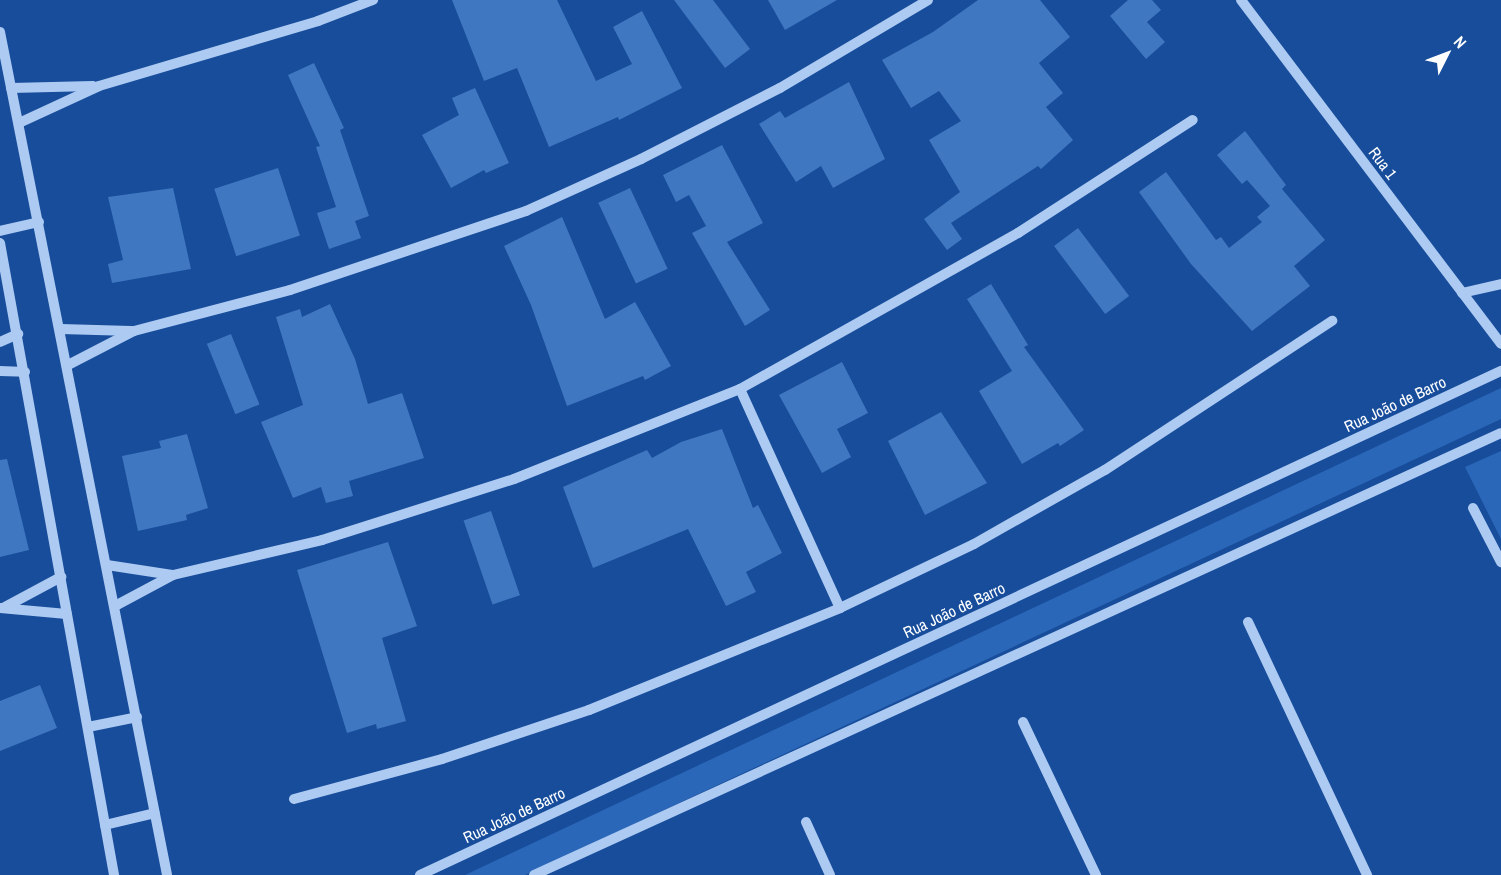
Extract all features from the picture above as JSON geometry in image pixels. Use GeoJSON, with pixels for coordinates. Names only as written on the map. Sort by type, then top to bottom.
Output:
{"type":"FeatureCollection","features":[{"type":"Feature","properties":{"kind":"street"},"geometry":{"type":"LineString","coordinates":[[19,123],[99,86],[318,21],[373,0]]}},
{"type":"Feature","properties":{"kind":"street"},"geometry":{"type":"LineString","coordinates":[[68,365],[134,331],[290,290],[526,211],[641,159],[780,88],[928,0]]}},
{"type":"Feature","properties":{"kind":"street","name":"Rua 1"},"geometry":{"type":"LineString","coordinates":[[1241,0],[1501,344]]}},
{"type":"Feature","properties":{"kind":"street"},"geometry":{"type":"LineString","coordinates":[[0,32],[61,329],[167,875]]}},
{"type":"Feature","properties":{"kind":"street"},"geometry":{"type":"LineString","coordinates":[[11,88],[99,86]]}},
{"type":"Feature","properties":{"kind":"street"},"geometry":{"type":"LineString","coordinates":[[115,606],[173,575],[322,540],[514,478],[740,389],[1007,239],[1193,120]]}},
{"type":"Feature","properties":{"kind":"street"},"geometry":{"type":"LineString","coordinates":[[0,231],[39,222]]}},
{"type":"Feature","properties":{"kind":"street"},"geometry":{"type":"LineString","coordinates":[[0,243],[114,875]]}},
{"type":"Feature","properties":{"kind":"street"},"geometry":{"type":"LineString","coordinates":[[1462,293],[1501,284]]}},
{"type":"Feature","properties":{"kind":"street"},"geometry":{"type":"LineString","coordinates":[[294,799],[442,759],[589,710],[840,608],[974,544],[1105,470],[1332,321]]}},
{"type":"Feature","properties":{"kind":"street"},"geometry":{"type":"LineString","coordinates":[[61,329],[134,331]]}},
{"type":"Feature","properties":{"kind":"street"},"geometry":{"type":"LineString","coordinates":[[0,342],[18,334]]}},
{"type":"Feature","properties":{"kind":"street"},"geometry":{"type":"LineString","coordinates":[[0,371],[25,372]]}},
{"type":"Feature","properties":{"kind":"street","name":"Rua João de Barro"},"geometry":{"type":"LineString","coordinates":[[420,875],[1501,371]]}},
{"type":"Feature","properties":{"kind":"street"},"geometry":{"type":"LineString","coordinates":[[740,389],[840,608]]}},
{"type":"Feature","properties":{"kind":"street"},"geometry":{"type":"LineString","coordinates":[[534,875],[1501,434]]}},
{"type":"Feature","properties":{"kind":"street"},"geometry":{"type":"LineString","coordinates":[[1473,508],[1501,562]]}},
{"type":"Feature","properties":{"kind":"street"},"geometry":{"type":"LineString","coordinates":[[107,565],[173,575]]}},
{"type":"Feature","properties":{"kind":"street"},"geometry":{"type":"LineString","coordinates":[[2,607],[61,577]]}},
{"type":"Feature","properties":{"kind":"street"},"geometry":{"type":"LineString","coordinates":[[2,607],[67,614]]}},
{"type":"Feature","properties":{"kind":"street"},"geometry":{"type":"LineString","coordinates":[[1248,622],[1367,875]]}},
{"type":"Feature","properties":{"kind":"street"},"geometry":{"type":"LineString","coordinates":[[88,727],[136,717]]}},
{"type":"Feature","properties":{"kind":"street"},"geometry":{"type":"LineString","coordinates":[[1023,722],[1096,875]]}},
{"type":"Feature","properties":{"kind":"street"},"geometry":{"type":"LineString","coordinates":[[105,825],[155,813]]}},
{"type":"Feature","properties":{"kind":"street"},"geometry":{"type":"LineString","coordinates":[[806,822],[830,875]]}},
{"type":"Feature","properties":{"kind":"shaded area"},"geometry":{"type":"Polygon","coordinates":[[[1501,388],[1501,419],[525,875],[465,875],[1501,388]]]}},
{"type":"Feature","properties":{"kind":"shaded area"},"geometry":{"type":"Polygon","coordinates":[[[1501,451],[1501,539],[1465,467],[1501,451]]]}},
{"type":"Feature","properties":{"kind":"building"},"geometry":{"type":"Polygon","coordinates":[[[452,0],[557,0],[596,81],[632,64],[613,27],[642,11],[682,88],[619,120],[618,117],[549,147],[517,68],[484,81],[452,0]]]}},
{"type":"Feature","properties":{"kind":"building"},"geometry":{"type":"Polygon","coordinates":[[[674,0],[713,0],[750,49],[725,68],[674,0]]]}},
{"type":"Feature","properties":{"kind":"building"},"geometry":{"type":"Polygon","coordinates":[[[768,0],[837,0],[785,30],[768,0]]]}},
{"type":"Feature","properties":{"kind":"building"},"geometry":{"type":"Polygon","coordinates":[[[978,0],[1040,0],[1070,37],[1039,63],[1063,93],[1046,107],[1073,140],[1041,169],[1038,166],[951,223],[962,239],[947,250],[924,219],[960,192],[929,140],[961,121],[939,91],[911,108],[882,60],[933,32],[978,0]]]}},
{"type":"Feature","properties":{"kind":"building"},"geometry":{"type":"Polygon","coordinates":[[[1128,0],[1152,0],[1161,10],[1147,22],[1165,42],[1146,59],[1110,16],[1128,0]]]}},
{"type":"Feature","properties":{"kind":"building"},"geometry":{"type":"Polygon","coordinates":[[[314,63],[344,128],[340,130],[369,216],[355,221],[361,238],[329,249],[317,213],[336,207],[316,147],[320,146],[288,75],[314,63]]]}},
{"type":"Feature","properties":{"kind":"building"},"geometry":{"type":"Polygon","coordinates":[[[849,82],[885,159],[833,188],[821,166],[796,182],[759,124],[780,111],[785,118],[849,82]]]}},
{"type":"Feature","properties":{"kind":"building"},"geometry":{"type":"Polygon","coordinates":[[[475,88],[509,163],[486,173],[484,170],[451,188],[422,135],[459,115],[452,98],[475,88]]]}},
{"type":"Feature","properties":{"kind":"building"},"geometry":{"type":"Polygon","coordinates":[[[1245,131],[1286,185],[1282,189],[1325,240],[1294,266],[1310,286],[1252,331],[1191,264],[1139,192],[1166,172],[1216,240],[1221,237],[1229,248],[1262,222],[1257,217],[1270,206],[1247,180],[1242,184],[1217,155],[1245,131]]]}},
{"type":"Feature","properties":{"kind":"building"},"geometry":{"type":"Polygon","coordinates":[[[722,145],[763,223],[727,242],[770,310],[745,326],[692,233],[706,226],[689,195],[676,202],[663,175],[722,145]]]}},
{"type":"Feature","properties":{"kind":"building"},"geometry":{"type":"Polygon","coordinates":[[[278,168],[300,236],[236,256],[214,189],[278,168]]]}},
{"type":"Feature","properties":{"kind":"building"},"geometry":{"type":"Polygon","coordinates":[[[173,188],[191,269],[112,283],[108,264],[123,260],[108,197],[173,188]]]}},
{"type":"Feature","properties":{"kind":"building"},"geometry":{"type":"Polygon","coordinates":[[[630,188],[668,269],[636,283],[598,203],[630,188]]]}},
{"type":"Feature","properties":{"kind":"building"},"geometry":{"type":"Polygon","coordinates":[[[562,217],[605,319],[635,302],[671,366],[645,380],[643,376],[567,406],[531,305],[504,246],[562,217]]]}},
{"type":"Feature","properties":{"kind":"building"},"geometry":{"type":"Polygon","coordinates":[[[1078,228],[1129,296],[1105,314],[1054,246],[1078,228]]]}},
{"type":"Feature","properties":{"kind":"building"},"geometry":{"type":"Polygon","coordinates":[[[991,284],[1028,345],[1024,347],[1084,430],[1060,446],[1058,443],[1022,464],[979,391],[1012,371],[967,299],[991,284]]]}},
{"type":"Feature","properties":{"kind":"building"},"geometry":{"type":"Polygon","coordinates":[[[330,304],[355,359],[368,404],[402,393],[424,458],[349,481],[353,496],[326,503],[321,487],[293,498],[261,422],[303,405],[276,317],[300,309],[302,317],[330,304]]]}},
{"type":"Feature","properties":{"kind":"building"},"geometry":{"type":"Polygon","coordinates":[[[231,334],[259,404],[235,414],[207,344],[231,334]]]}},
{"type":"Feature","properties":{"kind":"building"},"geometry":{"type":"Polygon","coordinates":[[[842,362],[868,413],[837,429],[851,457],[822,473],[779,395],[842,362]]]}},
{"type":"Feature","properties":{"kind":"building"},"geometry":{"type":"Polygon","coordinates":[[[941,412],[987,483],[925,515],[888,441],[941,412]]]}},
{"type":"Feature","properties":{"kind":"building"},"geometry":{"type":"Polygon","coordinates":[[[722,429],[753,508],[758,505],[782,553],[746,572],[756,592],[726,606],[688,529],[593,568],[563,487],[647,450],[652,458],[681,442],[722,429]]]}},
{"type":"Feature","properties":{"kind":"building"},"geometry":{"type":"Polygon","coordinates":[[[187,434],[208,508],[186,515],[187,520],[138,531],[122,456],[161,448],[159,441],[187,434]]]}},
{"type":"Feature","properties":{"kind":"building"},"geometry":{"type":"Polygon","coordinates":[[[7,459],[29,550],[0,557],[0,460],[7,459]]]}},
{"type":"Feature","properties":{"kind":"building"},"geometry":{"type":"Polygon","coordinates":[[[491,511],[520,595],[493,605],[464,520],[491,511]]]}},
{"type":"Feature","properties":{"kind":"building"},"geometry":{"type":"Polygon","coordinates":[[[388,542],[417,626],[382,638],[406,721],[377,729],[376,724],[347,733],[297,570],[388,542]]]}},
{"type":"Feature","properties":{"kind":"building"},"geometry":{"type":"Polygon","coordinates":[[[40,685],[57,728],[0,751],[0,701],[40,685]]]}}]}
